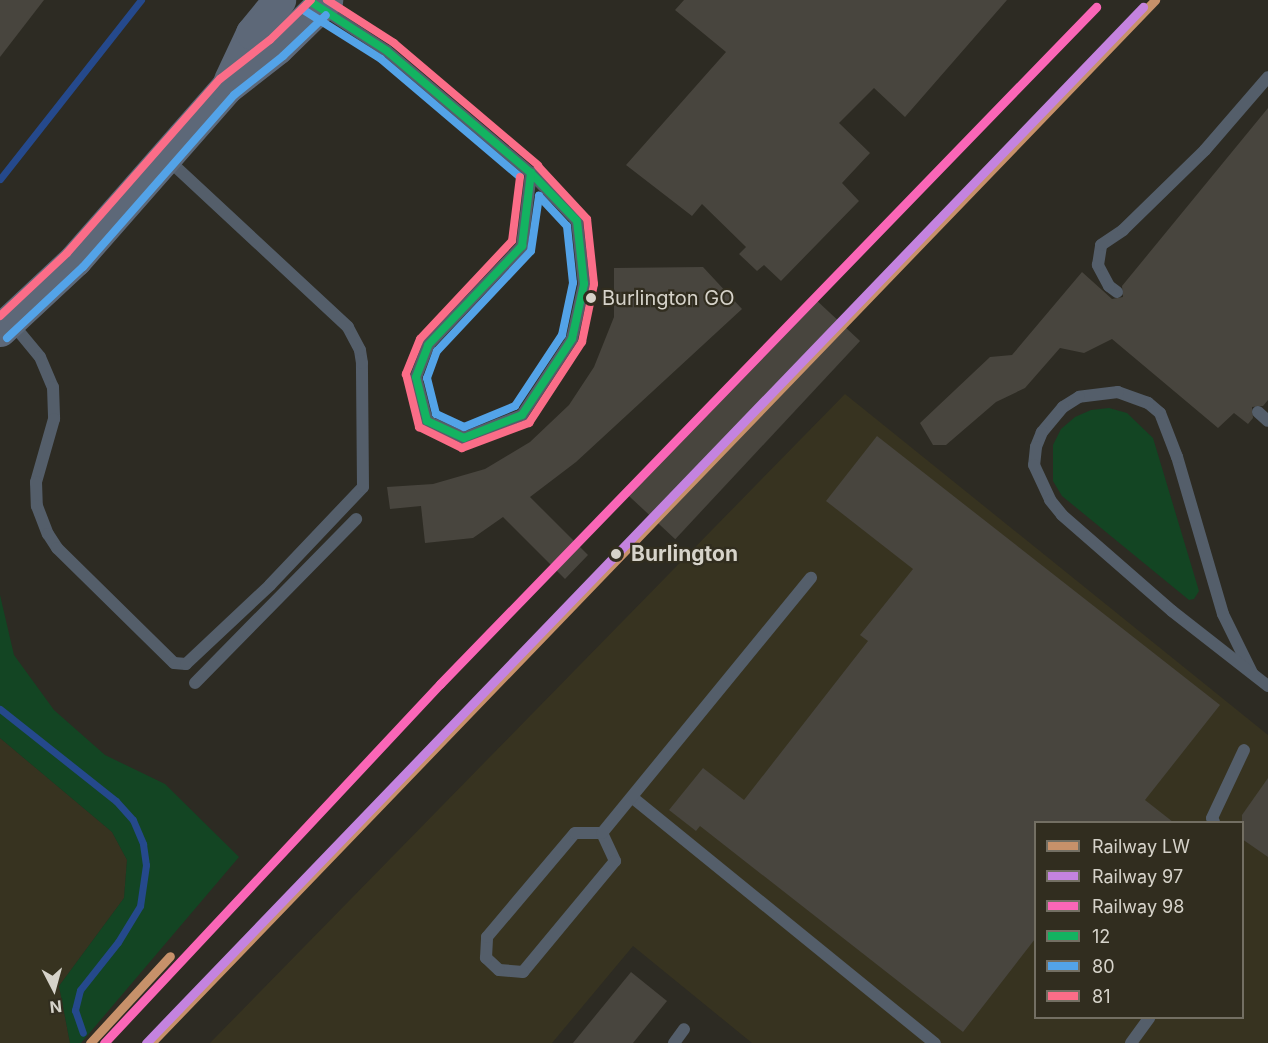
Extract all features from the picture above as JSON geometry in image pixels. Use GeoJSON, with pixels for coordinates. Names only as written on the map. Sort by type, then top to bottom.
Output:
{"type":"FeatureCollection","features":[{"type":"Feature","properties":{"kind":"main road"},"geometry":{"type":"LineString","coordinates":[[227,87],[252,33],[279,0]]}},
{"type":"Feature","properties":{"kind":"main road"},"geometry":{"type":"LineString","coordinates":[[5,326],[75,260],[227,87],[277,48],[318,2]]}},
{"type":"Feature","properties":{"kind":"lane"},"geometry":{"type":"LineString","coordinates":[[318,2],[387,51],[531,173],[577,221],[584,284],[572,339],[522,415],[464,438],[428,421],[416,377],[428,345],[522,246],[531,173]]}},
{"type":"Feature","properties":{"kind":"lane"},"geometry":{"type":"LineString","coordinates":[[1117,292],[1109,286],[1098,265],[1101,245],[1123,230],[1205,150],[1268,77]]}},
{"type":"Feature","properties":{"kind":"lane"},"geometry":{"type":"LineString","coordinates":[[5,326],[40,357],[53,387],[54,419],[36,482],[37,506],[48,534],[57,548],[174,663],[186,664],[270,585],[363,487],[362,363],[360,350],[348,327],[166,158]]}},
{"type":"Feature","properties":{"kind":"lane"},"geometry":{"type":"LineString","coordinates":[[1252,673],[1223,614],[1177,457],[1160,413],[1148,403],[1118,392],[1079,397],[1063,407],[1042,432],[1036,447],[1034,465],[1050,500],[1062,515],[1172,611],[1268,686]]}},
{"type":"Feature","properties":{"kind":"lane"},"geometry":{"type":"LineString","coordinates":[[1258,412],[1268,421]]}},
{"type":"Feature","properties":{"kind":"lane"},"geometry":{"type":"LineString","coordinates":[[195,684],[356,519]]}},
{"type":"Feature","properties":{"kind":"lane"},"geometry":{"type":"LineString","coordinates":[[602,833],[615,861],[523,972],[499,970],[486,958],[487,937],[576,833],[602,833],[811,578]]}},
{"type":"Feature","properties":{"kind":"lane"},"geometry":{"type":"LineString","coordinates":[[1214,821],[1212,818],[1244,750]]}},
{"type":"Feature","properties":{"kind":"lane"},"geometry":{"type":"LineString","coordinates":[[633,798],[935,1043]]}},
{"type":"Feature","properties":{"kind":"lane"},"geometry":{"type":"LineString","coordinates":[[1131,1043],[1148,1019]]}},
{"type":"Feature","properties":{"kind":"lane"},"geometry":{"type":"LineString","coordinates":[[674,1043],[684,1029]]}},
{"type":"Feature","properties":{"kind":"shaded area"},"geometry":{"type":"Polygon","coordinates":[[[845,394],[1268,735],[1268,1043],[752,1043],[633,946],[552,1043],[210,1043],[845,394]]]}},
{"type":"Feature","properties":{"kind":"shaded area"},"geometry":{"type":"Polygon","coordinates":[[[0,738],[112,832],[127,860],[124,898],[59,986],[70,1043],[0,1043],[0,738]]]}},
{"type":"Feature","properties":{"kind":"green space"},"geometry":{"type":"Polygon","coordinates":[[[1109,408],[1127,413],[1153,438],[1199,591],[1194,599],[1189,600],[1062,496],[1053,481],[1053,445],[1061,429],[1075,417],[1091,410],[1109,408]]]}},
{"type":"Feature","properties":{"kind":"green space"},"geometry":{"type":"Polygon","coordinates":[[[0,595],[14,655],[54,710],[105,755],[165,784],[239,857],[81,1043],[70,1043],[59,986],[124,898],[127,860],[112,832],[0,738],[0,595]]]}},
{"type":"Feature","properties":{"kind":"building"},"geometry":{"type":"Polygon","coordinates":[[[0,0],[44,0],[0,57],[0,0]]]}},
{"type":"Feature","properties":{"kind":"building"},"geometry":{"type":"Polygon","coordinates":[[[684,0],[1007,0],[905,117],[874,88],[839,123],[870,153],[842,183],[859,201],[781,281],[764,265],[757,271],[739,254],[746,247],[702,204],[692,216],[626,165],[726,52],[675,10],[684,0]]]}},
{"type":"Feature","properties":{"kind":"building"},"geometry":{"type":"Polygon","coordinates":[[[1268,108],[1268,400],[1263,406],[1252,407],[1253,418],[1248,424],[1234,413],[1218,428],[1112,339],[1084,353],[1060,348],[1025,388],[996,402],[946,445],[933,445],[920,423],[990,357],[1012,355],[1082,272],[1112,299],[1123,297],[1122,286],[1268,108]]]}},
{"type":"Feature","properties":{"kind":"building","name":"Burlington GO"},"geometry":{"type":"Polygon","coordinates":[[[703,267],[742,309],[576,462],[530,497],[588,555],[565,579],[503,517],[473,538],[425,543],[421,506],[390,509],[387,487],[433,484],[485,469],[530,442],[569,405],[594,367],[614,317],[614,268],[703,267]]]}},
{"type":"Feature","properties":{"kind":"building"},"geometry":{"type":"Polygon","coordinates":[[[814,298],[860,341],[675,539],[629,496],[814,298]]]}},
{"type":"Feature","properties":{"kind":"building"},"geometry":{"type":"Polygon","coordinates":[[[877,436],[1220,705],[1145,800],[1172,821],[1034,821],[1034,940],[963,1032],[700,826],[696,831],[669,810],[703,768],[744,800],[868,641],[860,635],[913,569],[826,501],[877,436]]]}},
{"type":"Feature","properties":{"kind":"building"},"geometry":{"type":"Polygon","coordinates":[[[1268,778],[1268,857],[1244,840],[1242,815],[1268,778]]]}},
{"type":"Feature","properties":{"kind":"building"},"geometry":{"type":"Polygon","coordinates":[[[631,972],[667,1001],[633,1043],[573,1043],[631,972]]]}},
{"type":"Feature","properties":{"kind":"waterway"},"geometry":{"type":"LineString","coordinates":[[0,179],[141,0]]}},
{"type":"Feature","properties":{"kind":"waterway"},"geometry":{"type":"LineString","coordinates":[[0,709],[116,801],[133,820],[143,844],[146,865],[140,906],[118,942],[80,990],[75,1010],[83,1033]]}},
{"type":"Feature","properties":{"kind":"rail line","name":"LW"},"geometry":{"type":"LineString","coordinates":[[151,1043],[1155,0]]}},
{"type":"Feature","properties":{"kind":"rail line","name":"98"},"geometry":{"type":"LineString","coordinates":[[104,1043],[440,684],[1096,7]]}},
{"type":"Feature","properties":{"kind":"rail line","name":"97"},"geometry":{"type":"LineString","coordinates":[[146,1043],[1143,7]]}},
{"type":"Feature","properties":{"kind":"rail line","name":"LW"},"geometry":{"type":"LineString","coordinates":[[90,1043],[170,956]]}},
{"type":"Feature","properties":{"kind":"transit line","name":"12"},"geometry":{"type":"LineString","coordinates":[[308,0],[387,51],[531,173]]}},
{"type":"Feature","properties":{"kind":"transit line","name":"81"},"geometry":{"type":"LineString","coordinates":[[0,316],[67,253],[220,79],[270,40],[311,0]]}},
{"type":"Feature","properties":{"kind":"transit line","name":"81"},"geometry":{"type":"LineString","coordinates":[[327,0],[394,43],[538,165]]}},
{"type":"Feature","properties":{"kind":"transit line","name":"80"},"geometry":{"type":"LineString","coordinates":[[302,9],[381,59],[520,177]]}},
{"type":"Feature","properties":{"kind":"transit line","name":"80"},"geometry":{"type":"LineString","coordinates":[[7,338],[83,267],[234,95],[283,56],[326,15]]}},
{"type":"Feature","properties":{"kind":"transit line","name":"81"},"geometry":{"type":"LineString","coordinates":[[520,177],[512,241],[420,339],[406,374],[419,427],[462,448],[529,423],[582,342],[594,284],[587,219],[538,166]]}},
{"type":"Feature","properties":{"kind":"transit line","name":"12"},"geometry":{"type":"LineString","coordinates":[[531,173],[577,221],[584,284],[572,339],[522,415],[464,438],[427,421],[416,377],[428,345],[522,246],[531,173]]}},
{"type":"Feature","properties":{"kind":"transit line","name":"80"},"geometry":{"type":"LineString","coordinates":[[539,196],[567,226],[573,283],[562,335],[515,406],[464,427],[436,414],[427,378],[437,351],[531,251],[539,196]]}},
{"type":"Feature","properties":{"kind":"place","name":"Burlington GO"},"geometry":{"type":"Point","coordinates":[591,298]}},
{"type":"Feature","properties":{"kind":"place","name":"Burlington"},"geometry":{"type":"Point","coordinates":[616,554]}}]}
